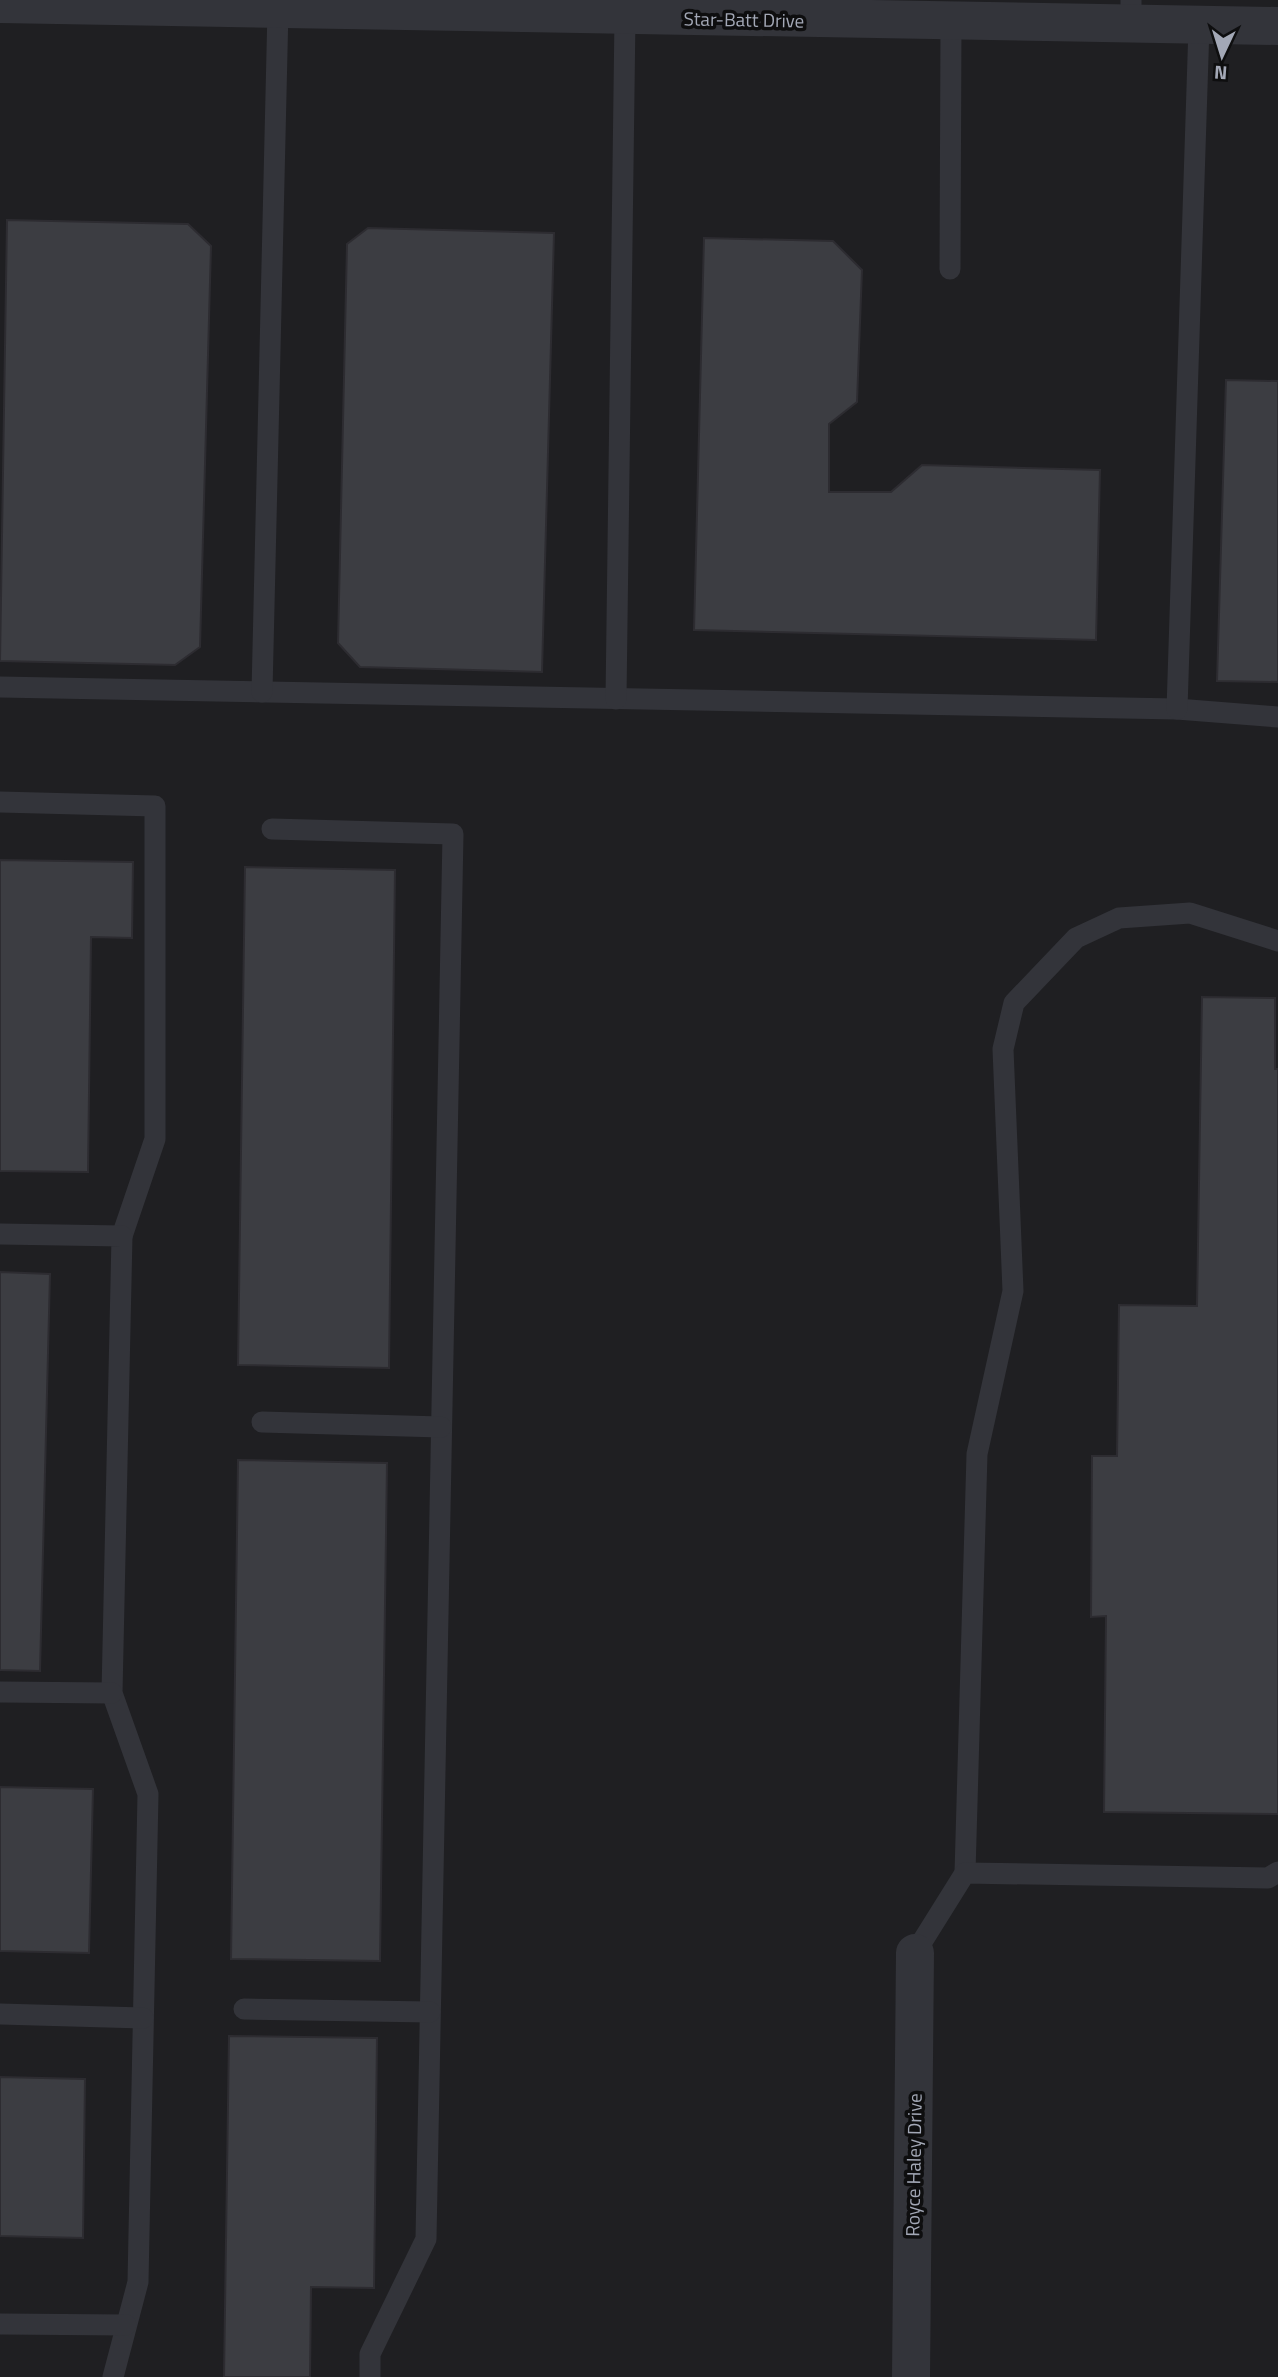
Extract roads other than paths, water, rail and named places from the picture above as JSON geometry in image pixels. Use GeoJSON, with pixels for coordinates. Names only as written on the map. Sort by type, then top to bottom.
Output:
{"type":"FeatureCollection","features":[{"type":"Feature","properties":{"kind":"street","name":"Star-Batt Drive"},"geometry":{"type":"LineString","coordinates":[[0,4],[38,2],[951,22],[1131,13],[1199,26],[1278,26]]}},
{"type":"Feature","properties":{"kind":"street","name":"Royce Haley Drive"},"geometry":{"type":"LineString","coordinates":[[911,2377],[915,1953]]}},
{"type":"Feature","properties":{"kind":"lane"},"geometry":{"type":"LineString","coordinates":[[262,692],[278,9]]}},
{"type":"Feature","properties":{"kind":"lane"},"geometry":{"type":"LineString","coordinates":[[615,699],[625,16]]}},
{"type":"Feature","properties":{"kind":"lane"},"geometry":{"type":"LineString","coordinates":[[950,269],[951,22]]}},
{"type":"Feature","properties":{"kind":"lane"},"geometry":{"type":"LineString","coordinates":[[1177,709],[1199,26]]}},
{"type":"Feature","properties":{"kind":"lane"},"geometry":{"type":"LineString","coordinates":[[0,687],[1177,709],[1278,717]]}},
{"type":"Feature","properties":{"kind":"lane"},"geometry":{"type":"LineString","coordinates":[[0,802],[155,806],[155,1139],[122,1236],[112,1693],[148,1794],[138,2282],[113,2377]]}},
{"type":"Feature","properties":{"kind":"lane"},"geometry":{"type":"LineString","coordinates":[[272,829],[453,834],[426,2239],[370,2354],[370,2377]]}},
{"type":"Feature","properties":{"kind":"lane"},"geometry":{"type":"LineString","coordinates":[[915,1953],[965,1873],[977,1454],[1013,1291],[1003,1049],[1014,1003],[1076,938],[1119,918],[1190,913],[1278,941]]}},
{"type":"Feature","properties":{"kind":"lane"},"geometry":{"type":"LineString","coordinates":[[0,1234],[122,1236]]}},
{"type":"Feature","properties":{"kind":"lane"},"geometry":{"type":"LineString","coordinates":[[262,1422],[442,1427]]}},
{"type":"Feature","properties":{"kind":"lane"},"geometry":{"type":"LineString","coordinates":[[0,1692],[112,1693]]}},
{"type":"Feature","properties":{"kind":"lane"},"geometry":{"type":"LineString","coordinates":[[965,1873],[1268,1878],[1278,1872]]}},
{"type":"Feature","properties":{"kind":"lane"},"geometry":{"type":"LineString","coordinates":[[244,2009],[430,2012]]}},
{"type":"Feature","properties":{"kind":"lane"},"geometry":{"type":"LineString","coordinates":[[0,2014],[143,2018]]}},
{"type":"Feature","properties":{"kind":"lane"},"geometry":{"type":"LineString","coordinates":[[0,2324],[126,2325]]}}]}
